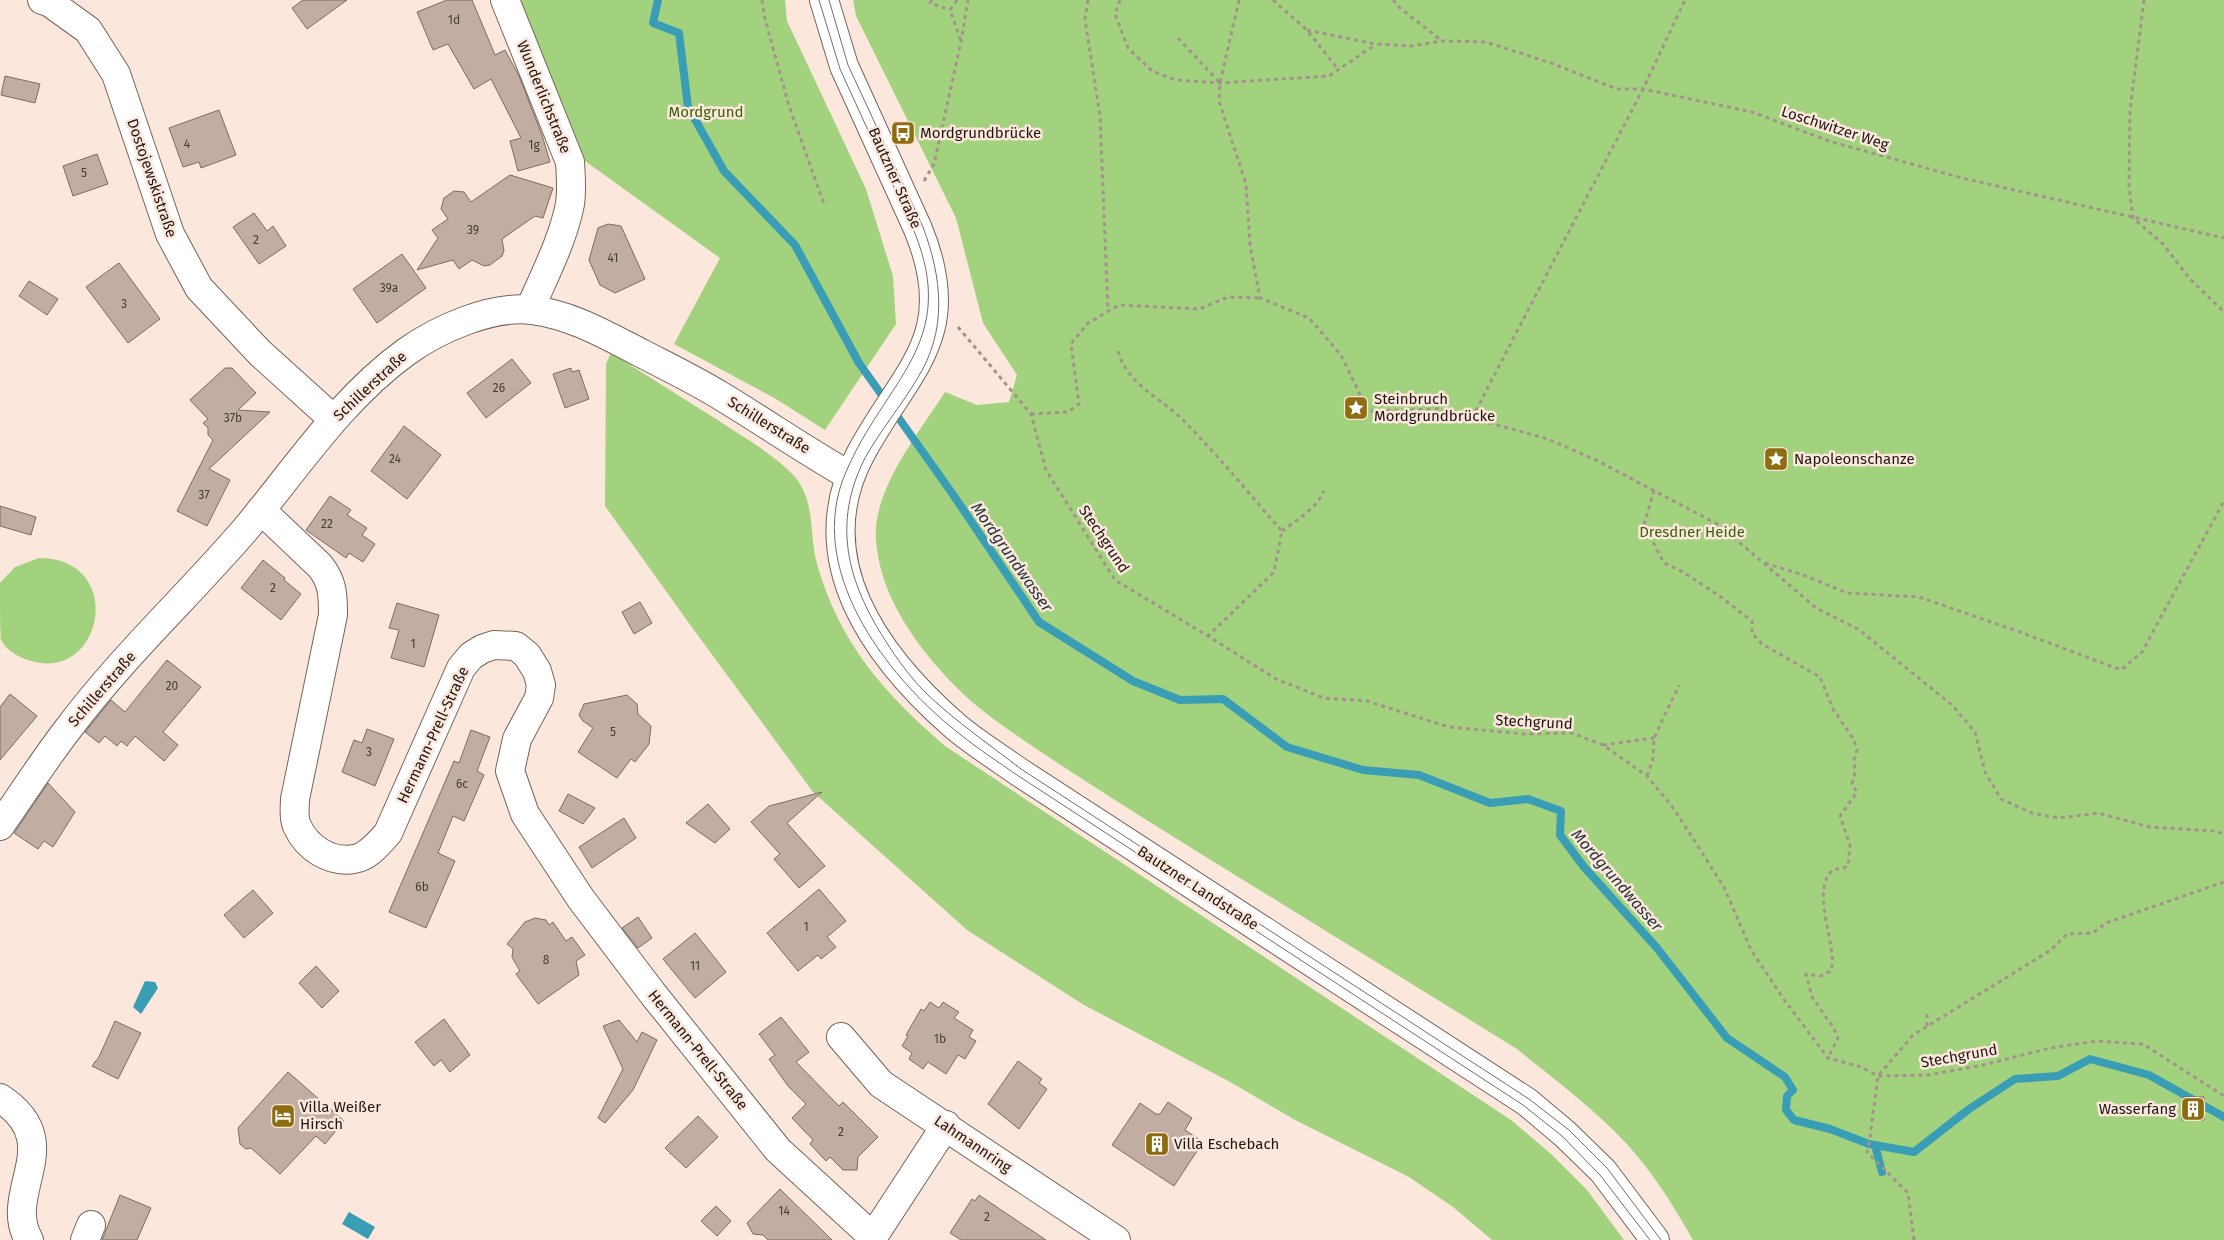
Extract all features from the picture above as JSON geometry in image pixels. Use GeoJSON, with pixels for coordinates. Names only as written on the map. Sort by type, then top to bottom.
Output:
{"type":"FeatureCollection","features":[{"type":"Feature","properties":{"kind":"street","name":"Dostojewskistraße"},"geometry":{"type":"LineString","coordinates":[[42,0],[49,2],[88,30],[116,74],[170,234],[199,288],[260,353],[333,419]]}},
{"type":"Feature","properties":{"kind":"street","name":"Wunderlichstraße"},"geometry":{"type":"LineString","coordinates":[[504,0],[570,162],[572,190],[570,206],[530,309]]}},
{"type":"Feature","properties":{"kind":"street","name":"Bautzner Straße"},"geometry":{"type":"LineString","coordinates":[[824,0],[844,66],[928,254],[933,282],[934,302],[931,327],[919,361],[856,464]]}},
{"type":"Feature","properties":{"kind":"street","name":"Schillerstraße"},"geometry":{"type":"LineString","coordinates":[[0,826],[68,728],[136,649],[205,576],[261,510],[333,419],[362,389],[406,352],[431,336],[482,315],[505,311],[530,309],[564,317],[591,327],[856,464]]}},
{"type":"Feature","properties":{"kind":"street","name":"Bautzner Landstraße"},"geometry":{"type":"LineString","coordinates":[[856,464],[843,503],[840,527],[842,562],[852,592],[869,625],[890,658],[923,697],[957,727],[1019,772],[1526,1102],[1565,1134],[1603,1171],[1655,1240]]}},
{"type":"Feature","properties":{"kind":"street","name":"Hermann-Prell-Straße"},"geometry":{"type":"LineString","coordinates":[[261,510],[320,566],[326,573],[333,589],[333,615],[295,799],[294,816],[297,827],[306,838],[324,856],[337,859],[355,859],[376,846],[388,833],[461,668],[471,656],[482,649],[494,645],[516,646],[527,655],[537,671],[541,685],[539,698],[516,739],[510,771],[525,814],[538,837],[581,899],[641,978],[778,1150],[872,1238]]}},
{"type":"Feature","properties":{"kind":"street","name":"Lahmannring"},"geometry":{"type":"LineString","coordinates":[[841,1037],[881,1084],[946,1125],[1116,1240]]}},
{"type":"Feature","properties":{"kind":"street"},"geometry":{"type":"LineString","coordinates":[[0,1098],[11,1105],[26,1125],[33,1140],[33,1160],[22,1210],[22,1229],[29,1240]]}},
{"type":"Feature","properties":{"kind":"street"},"geometry":{"type":"LineString","coordinates":[[872,1238],[946,1125]]}},
{"type":"Feature","properties":{"kind":"path"},"geometry":{"type":"LineString","coordinates":[[762,0],[765,19],[789,106],[824,204]]}},
{"type":"Feature","properties":{"kind":"path"},"geometry":{"type":"LineString","coordinates":[[932,0],[930,3],[950,10]]}},
{"type":"Feature","properties":{"kind":"path"},"geometry":{"type":"LineString","coordinates":[[950,10],[957,0]]}},
{"type":"Feature","properties":{"kind":"path"},"geometry":{"type":"LineString","coordinates":[[907,205],[934,164],[961,42],[968,0]]}},
{"type":"Feature","properties":{"kind":"path"},"geometry":{"type":"LineString","coordinates":[[1088,0],[1085,19],[1100,116],[1108,311]]}},
{"type":"Feature","properties":{"kind":"path"},"geometry":{"type":"LineString","coordinates":[[1120,0],[1114,14],[1128,48],[1152,71],[1176,80],[1220,83],[1329,76],[1337,68],[1375,44]]}},
{"type":"Feature","properties":{"kind":"path"},"geometry":{"type":"LineString","coordinates":[[1239,0],[1220,83],[1219,101],[1246,184],[1250,245],[1260,298]]}},
{"type":"Feature","properties":{"kind":"path","name":"Loschwitzer Weg"},"geometry":{"type":"LineString","coordinates":[[1272,0],[1306,30],[1375,44],[1411,46],[1442,40],[1486,42],[1551,63],[1617,89],[1643,90],[1752,112],[1829,141],[1962,178],[2224,238]]}},
{"type":"Feature","properties":{"kind":"path"},"geometry":{"type":"LineString","coordinates":[[1393,0],[1400,8],[1442,40]]}},
{"type":"Feature","properties":{"kind":"path"},"geometry":{"type":"LineString","coordinates":[[1472,418],[1643,90],[1685,0]]}},
{"type":"Feature","properties":{"kind":"path"},"geometry":{"type":"LineString","coordinates":[[2144,0],[2130,110],[2129,186],[2133,218],[2163,244],[2190,279],[2224,312]]}},
{"type":"Feature","properties":{"kind":"path"},"geometry":{"type":"LineString","coordinates":[[950,10],[961,42]]}},
{"type":"Feature","properties":{"kind":"path"},"geometry":{"type":"LineString","coordinates":[[1306,30],[1337,68]]}},
{"type":"Feature","properties":{"kind":"path"},"geometry":{"type":"LineString","coordinates":[[1178,38],[1220,83]]}},
{"type":"Feature","properties":{"kind":"path"},"geometry":{"type":"LineString","coordinates":[[1031,414],[1068,412],[1078,404],[1070,344],[1088,323],[1120,304],[1199,309],[1228,297],[1260,298],[1309,318],[1341,355],[1368,411],[1438,409],[1548,439],[1596,460],[1640,485],[1654,490],[1719,525],[1816,608],[1858,629],[1952,705],[1975,732],[1984,772],[2001,799],[2032,813],[2058,818],[2098,813],[2150,827],[2216,831],[2224,834]]}},
{"type":"Feature","properties":{"kind":"path","name":"Stechgrund"},"geometry":{"type":"LineString","coordinates":[[934,302],[1031,414],[1046,470],[1115,580],[1276,679],[1324,698],[1367,701],[1448,727],[1525,734],[1572,733],[1603,745],[1647,776],[1674,809],[1724,888],[1751,950],[1785,1001],[1828,1058],[1860,1067],[1878,1076],[1929,1076],[2050,1048],[2097,1041],[2143,1044],[2224,1096]]}},
{"type":"Feature","properties":{"kind":"path"},"geometry":{"type":"LineString","coordinates":[[1118,351],[1121,363],[1142,389],[1181,419],[1282,531]]}},
{"type":"Feature","properties":{"kind":"path"},"geometry":{"type":"LineString","coordinates":[[1654,490],[1644,525],[1664,564],[1683,572],[1722,597],[1752,621],[1752,633],[1762,644],[1820,677],[1833,709],[1854,740],[1857,750],[1852,784],[1857,792],[1840,816],[1850,845],[1848,866],[1841,870],[1834,869],[1830,872],[1824,886],[1825,916],[1832,956],[1831,972],[1821,976],[1806,974],[1812,997],[1834,1027],[1838,1038],[1828,1058]]}},
{"type":"Feature","properties":{"kind":"path"},"geometry":{"type":"LineString","coordinates":[[1208,636],[1274,572],[1282,531],[1305,514],[1321,498],[1324,492]]}},
{"type":"Feature","properties":{"kind":"path"},"geometry":{"type":"LineString","coordinates":[[1761,562],[1806,576],[1847,593],[1919,597],[2120,670],[2142,652],[2224,501]]}},
{"type":"Feature","properties":{"kind":"path"},"geometry":{"type":"LineString","coordinates":[[1647,776],[1653,759],[1654,738],[1679,685]]}},
{"type":"Feature","properties":{"kind":"path"},"geometry":{"type":"LineString","coordinates":[[1603,745],[1654,738]]}},
{"type":"Feature","properties":{"kind":"path"},"geometry":{"type":"LineString","coordinates":[[1914,1240],[1908,1193],[1867,1152],[1878,1076],[1913,1035],[2051,950],[2067,934],[2094,934],[2106,923],[2224,882]]}},
{"type":"Feature","properties":{"kind":"path"},"geometry":{"type":"LineString","coordinates":[[1927,1010],[1927,1026]]}},
{"type":"Feature","properties":{"kind":"green space","name":"Mordgrund"},"geometry":{"type":"Polygon","coordinates":[[[517,0],[785,0],[787,21],[866,189],[893,276],[896,324],[825,430],[776,399],[674,344],[720,258],[578,156],[517,0]]]}},
{"type":"Feature","properties":{"kind":"green space","name":"Dresdner Heide"},"geometry":{"type":"Polygon","coordinates":[[[853,0],[2224,0],[2224,1240],[1693,1240],[1662,1189],[1625,1142],[1586,1105],[1517,1049],[1169,834],[1041,752],[987,714],[957,688],[942,673],[915,639],[893,602],[879,561],[876,540],[877,521],[881,502],[899,463],[945,392],[977,405],[1009,402],[1017,375],[983,323],[956,218],[856,16],[853,0]]]}},
{"type":"Feature","properties":{"kind":"green space"},"geometry":{"type":"Polygon","coordinates":[[[611,353],[757,446],[777,460],[795,477],[806,497],[817,564],[838,619],[867,665],[884,686],[902,706],[945,746],[1511,1120],[1551,1154],[1587,1190],[1624,1240],[1492,1240],[1453,1207],[1409,1177],[1295,1120],[1232,1083],[1084,1005],[967,930],[813,792],[605,506],[606,364],[611,353]]]}},
{"type":"Feature","properties":{"kind":"green space"},"geometry":{"type":"Polygon","coordinates":[[[39,558],[67,563],[85,578],[94,597],[95,619],[88,639],[74,655],[54,663],[28,660],[20,657],[9,650],[1,640],[0,583],[15,567],[39,558]]]}},
{"type":"Feature","properties":{"kind":"water"},"geometry":{"type":"Polygon","coordinates":[[[145,981],[155,982],[158,988],[141,1014],[133,1007],[145,981]]]}},
{"type":"Feature","properties":{"kind":"water"},"geometry":{"type":"Polygon","coordinates":[[[349,1212],[375,1227],[368,1239],[342,1224],[349,1212]]]}},
{"type":"Feature","properties":{"kind":"building"},"geometry":{"type":"Polygon","coordinates":[[[303,0],[347,0],[307,29],[292,8],[303,0]]]}},
{"type":"Feature","properties":{"kind":"building"},"geometry":{"type":"Polygon","coordinates":[[[447,0],[472,0],[495,55],[505,50],[519,76],[542,135],[550,162],[518,171],[510,141],[521,138],[491,79],[474,89],[448,44],[433,50],[417,12],[447,0]]]}},
{"type":"Feature","properties":{"kind":"building"},"geometry":{"type":"Polygon","coordinates":[[[5,76],[40,84],[35,103],[1,95],[5,76]]]}},
{"type":"Feature","properties":{"kind":"building"},"geometry":{"type":"Polygon","coordinates":[[[219,110],[236,155],[201,168],[199,162],[183,167],[169,128],[219,110]]]}},
{"type":"Feature","properties":{"kind":"building"},"geometry":{"type":"Polygon","coordinates":[[[97,154],[108,184],[73,196],[63,166],[97,154]]]}},
{"type":"Feature","properties":{"kind":"building"},"geometry":{"type":"Polygon","coordinates":[[[510,175],[553,188],[543,218],[535,216],[502,239],[504,251],[502,256],[490,265],[484,266],[472,260],[459,269],[453,260],[417,270],[438,238],[432,230],[448,219],[441,209],[444,198],[454,191],[464,192],[471,202],[510,175]]]}},
{"type":"Feature","properties":{"kind":"building"},"geometry":{"type":"Polygon","coordinates":[[[254,213],[267,231],[273,226],[286,246],[259,264],[233,227],[254,213]]]}},
{"type":"Feature","properties":{"kind":"building"},"geometry":{"type":"Polygon","coordinates":[[[608,224],[621,226],[645,279],[615,293],[600,285],[589,260],[598,228],[608,224]]]}},
{"type":"Feature","properties":{"kind":"building"},"geometry":{"type":"Polygon","coordinates":[[[402,254],[426,288],[377,323],[353,289],[402,254]]]}},
{"type":"Feature","properties":{"kind":"building"},"geometry":{"type":"Polygon","coordinates":[[[119,263],[160,319],[128,343],[86,287],[119,263]]]}},
{"type":"Feature","properties":{"kind":"building"},"geometry":{"type":"Polygon","coordinates":[[[29,281],[58,299],[47,315],[19,296],[29,281]]]}},
{"type":"Feature","properties":{"kind":"building"},"geometry":{"type":"Polygon","coordinates":[[[512,359],[531,383],[486,418],[467,393],[512,359]]]}},
{"type":"Feature","properties":{"kind":"building"},"geometry":{"type":"Polygon","coordinates":[[[225,368],[232,368],[256,393],[238,410],[270,412],[209,469],[230,480],[207,526],[177,511],[213,440],[208,435],[208,428],[203,423],[208,419],[190,400],[225,368]]]}},
{"type":"Feature","properties":{"kind":"building"},"geometry":{"type":"Polygon","coordinates":[[[571,368],[572,372],[579,370],[589,399],[565,408],[553,374],[571,368]]]}},
{"type":"Feature","properties":{"kind":"building"},"geometry":{"type":"Polygon","coordinates":[[[404,426],[441,455],[407,499],[371,471],[404,426]]]}},
{"type":"Feature","properties":{"kind":"building"},"geometry":{"type":"Polygon","coordinates":[[[330,496],[351,510],[347,515],[367,528],[362,535],[375,544],[363,562],[349,553],[346,558],[306,530],[330,496]]]}},
{"type":"Feature","properties":{"kind":"building"},"geometry":{"type":"Polygon","coordinates":[[[0,506],[36,517],[31,535],[0,526],[0,506]]]}},
{"type":"Feature","properties":{"kind":"building"},"geometry":{"type":"Polygon","coordinates":[[[263,560],[301,594],[281,620],[241,588],[263,560]]]}},
{"type":"Feature","properties":{"kind":"building"},"geometry":{"type":"Polygon","coordinates":[[[640,602],[652,623],[634,634],[622,612],[640,602]]]}},
{"type":"Feature","properties":{"kind":"building"},"geometry":{"type":"Polygon","coordinates":[[[397,603],[439,615],[424,667],[391,658],[399,630],[389,628],[397,603]]]}},
{"type":"Feature","properties":{"kind":"building"},"geometry":{"type":"Polygon","coordinates":[[[167,660],[201,687],[163,732],[178,745],[164,761],[135,736],[127,746],[121,741],[117,746],[105,736],[99,743],[85,732],[111,700],[125,712],[167,660]]]}},
{"type":"Feature","properties":{"kind":"building"},"geometry":{"type":"Polygon","coordinates":[[[10,694],[37,716],[0,760],[0,707],[10,694]]]}},
{"type":"Feature","properties":{"kind":"building"},"geometry":{"type":"Polygon","coordinates":[[[627,695],[637,704],[638,714],[651,726],[649,744],[635,762],[631,759],[617,778],[578,752],[593,728],[583,721],[579,715],[584,704],[627,695]]]}},
{"type":"Feature","properties":{"kind":"building"},"geometry":{"type":"Polygon","coordinates":[[[367,729],[394,739],[375,786],[342,772],[354,740],[362,743],[367,729]]]}},
{"type":"Feature","properties":{"kind":"building"},"geometry":{"type":"Polygon","coordinates":[[[471,730],[490,737],[477,771],[484,775],[464,821],[453,816],[438,853],[455,861],[426,928],[389,912],[454,761],[459,763],[471,730]]]}},
{"type":"Feature","properties":{"kind":"building"},"geometry":{"type":"Polygon","coordinates":[[[48,783],[75,812],[53,847],[44,841],[38,849],[14,833],[48,783]]]}},
{"type":"Feature","properties":{"kind":"building"},"geometry":{"type":"Polygon","coordinates":[[[822,792],[787,823],[825,866],[799,888],[774,859],[780,854],[751,822],[769,806],[822,792]]]}},
{"type":"Feature","properties":{"kind":"building"},"geometry":{"type":"Polygon","coordinates":[[[568,794],[595,808],[583,824],[559,811],[568,794]]]}},
{"type":"Feature","properties":{"kind":"building"},"geometry":{"type":"Polygon","coordinates":[[[708,804],[730,829],[715,843],[686,823],[708,804]]]}},
{"type":"Feature","properties":{"kind":"building"},"geometry":{"type":"Polygon","coordinates":[[[624,818],[636,838],[592,868],[579,847],[624,818]]]}},
{"type":"Feature","properties":{"kind":"building"},"geometry":{"type":"Polygon","coordinates":[[[819,889],[846,921],[827,937],[836,947],[821,959],[818,955],[798,971],[767,933],[819,889]]]}},
{"type":"Feature","properties":{"kind":"building"},"geometry":{"type":"Polygon","coordinates":[[[253,890],[273,913],[244,938],[224,915],[253,890]]]}},
{"type":"Feature","properties":{"kind":"building"},"geometry":{"type":"Polygon","coordinates":[[[638,917],[652,938],[638,948],[622,928],[638,917]]]}},
{"type":"Feature","properties":{"kind":"building"},"geometry":{"type":"Polygon","coordinates":[[[535,918],[546,920],[549,925],[553,922],[566,941],[572,937],[585,955],[576,961],[579,975],[538,1004],[516,974],[520,971],[512,957],[513,949],[507,944],[525,922],[535,918]]]}},
{"type":"Feature","properties":{"kind":"building"},"geometry":{"type":"Polygon","coordinates":[[[695,933],[726,972],[695,998],[663,959],[695,933]]]}},
{"type":"Feature","properties":{"kind":"building"},"geometry":{"type":"Polygon","coordinates":[[[316,966],[339,991],[322,1008],[299,983],[316,966]]]}},
{"type":"Feature","properties":{"kind":"building"},"geometry":{"type":"Polygon","coordinates":[[[930,1002],[939,1008],[943,1002],[959,1012],[954,1018],[973,1030],[969,1037],[976,1041],[965,1059],[958,1055],[946,1074],[928,1062],[923,1069],[909,1059],[912,1053],[902,1046],[921,1009],[924,1011],[930,1002]]]}},
{"type":"Feature","properties":{"kind":"building"},"geometry":{"type":"Polygon","coordinates":[[[781,1017],[809,1052],[796,1062],[839,1106],[843,1102],[878,1137],[858,1157],[857,1170],[843,1170],[830,1157],[826,1161],[810,1144],[813,1140],[792,1118],[806,1104],[788,1086],[769,1059],[775,1055],[759,1034],[781,1017]]]}},
{"type":"Feature","properties":{"kind":"building"},"geometry":{"type":"Polygon","coordinates":[[[444,1019],[470,1055],[450,1072],[441,1060],[434,1066],[415,1042],[444,1019]]]}},
{"type":"Feature","properties":{"kind":"building"},"geometry":{"type":"Polygon","coordinates":[[[619,1020],[637,1042],[642,1032],[657,1040],[633,1090],[605,1123],[598,1118],[623,1069],[603,1026],[619,1020]]]}},
{"type":"Feature","properties":{"kind":"building"},"geometry":{"type":"Polygon","coordinates":[[[115,1021],[141,1033],[118,1079],[92,1066],[99,1057],[115,1021]]]}},
{"type":"Feature","properties":{"kind":"building"},"geometry":{"type":"Polygon","coordinates":[[[1018,1061],[1042,1079],[1039,1083],[1047,1089],[1019,1129],[988,1104],[1018,1061]]]}},
{"type":"Feature","properties":{"kind":"building","name":"Villa Weißer Hirsch"},"geometry":{"type":"Polygon","coordinates":[[[288,1072],[344,1121],[325,1144],[316,1136],[280,1174],[251,1148],[246,1149],[240,1144],[238,1128],[288,1072]]]}},
{"type":"Feature","properties":{"kind":"building","name":"Wasserfang"},"geometry":{"type":"Polygon","coordinates":[[[2183,1097],[2204,1097],[2204,1120],[2182,1120],[2183,1097]]]}},
{"type":"Feature","properties":{"kind":"building","name":"Villa Eschebach"},"geometry":{"type":"Polygon","coordinates":[[[1168,1102],[1192,1118],[1185,1130],[1203,1142],[1174,1186],[1112,1145],[1140,1103],[1156,1114],[1160,1114],[1168,1102]]]}},
{"type":"Feature","properties":{"kind":"building"},"geometry":{"type":"Polygon","coordinates":[[[698,1116],[718,1137],[686,1168],[665,1148],[698,1116]]]}},
{"type":"Feature","properties":{"kind":"building"},"geometry":{"type":"Polygon","coordinates":[[[780,1189],[832,1240],[768,1240],[763,1235],[753,1234],[747,1223],[780,1189]]]}},
{"type":"Feature","properties":{"kind":"building"},"geometry":{"type":"Polygon","coordinates":[[[120,1195],[151,1208],[137,1240],[102,1240],[120,1195]]]}},
{"type":"Feature","properties":{"kind":"building"},"geometry":{"type":"Polygon","coordinates":[[[979,1195],[1046,1240],[961,1240],[950,1233],[972,1199],[975,1201],[979,1195]]]}},
{"type":"Feature","properties":{"kind":"building"},"geometry":{"type":"Polygon","coordinates":[[[716,1206],[731,1221],[717,1236],[701,1221],[716,1206]]]}},
{"type":"Feature","properties":{"kind":"waterway","name":"Mordgrundwasser"},"geometry":{"type":"LineString","coordinates":[[658,0],[653,23],[679,33],[688,107],[724,171],[795,245],[859,363],[886,401]]}},
{"type":"Feature","properties":{"kind":"waterway","name":"Mordgrundwasser"},"geometry":{"type":"LineString","coordinates":[[893,410],[1039,622],[1133,681],[1180,700],[1223,699],[1287,747],[1363,770],[1419,775],[1490,803],[1528,799],[1561,811],[1560,835],[1584,867],[1657,948],[1727,1038],[1785,1077],[1793,1090],[1787,1096],[1786,1110],[1794,1120],[1830,1129],[1869,1144],[1914,1152],[1969,1109],[2015,1079],[2058,1076],[2090,1059],[2149,1075],[2224,1117]]}},
{"type":"Feature","properties":{"kind":"waterway"},"geometry":{"type":"LineString","coordinates":[[1875,1145],[1882,1172]]}},
{"type":"Feature","properties":{"kind":"tram line"},"geometry":{"type":"LineString","coordinates":[[819,0],[840,69],[914,231],[926,270],[928,303],[923,332],[912,359],[862,440],[846,472],[836,508],[835,545],[843,581],[858,616],[878,649],[903,680],[929,707],[963,737],[986,754],[1523,1105],[1562,1136],[1600,1175],[1650,1240]]}},
{"type":"Feature","properties":{"kind":"tram line"},"geometry":{"type":"LineString","coordinates":[[829,0],[848,65],[923,227],[938,285],[938,323],[934,342],[927,360],[911,389],[865,458],[855,482],[849,506],[848,551],[853,574],[872,618],[900,662],[923,690],[940,706],[1021,769],[1529,1099],[1569,1130],[1607,1168],[1661,1240]]}},
{"type":"Feature","properties":{"kind":"place","name":"Mordgrundbrücke"},"geometry":{"type":"Point","coordinates":[903,133]}},
{"type":"Feature","properties":{"kind":"place","name":"Steinbruch Mordgrundbrücke"},"geometry":{"type":"Point","coordinates":[1356,408]}},
{"type":"Feature","properties":{"kind":"place","name":"Napoleonschanze"},"geometry":{"type":"Point","coordinates":[1776,459]}},
{"type":"Feature","properties":{"kind":"place","name":"Wasserfang"},"geometry":{"type":"Point","coordinates":[2193,1109]}},
{"type":"Feature","properties":{"kind":"place","name":"Villa Weißer Hirsch"},"geometry":{"type":"Point","coordinates":[283,1116]}},
{"type":"Feature","properties":{"kind":"place","name":"Villa Eschebach"},"geometry":{"type":"Point","coordinates":[1157,1144]}}]}
